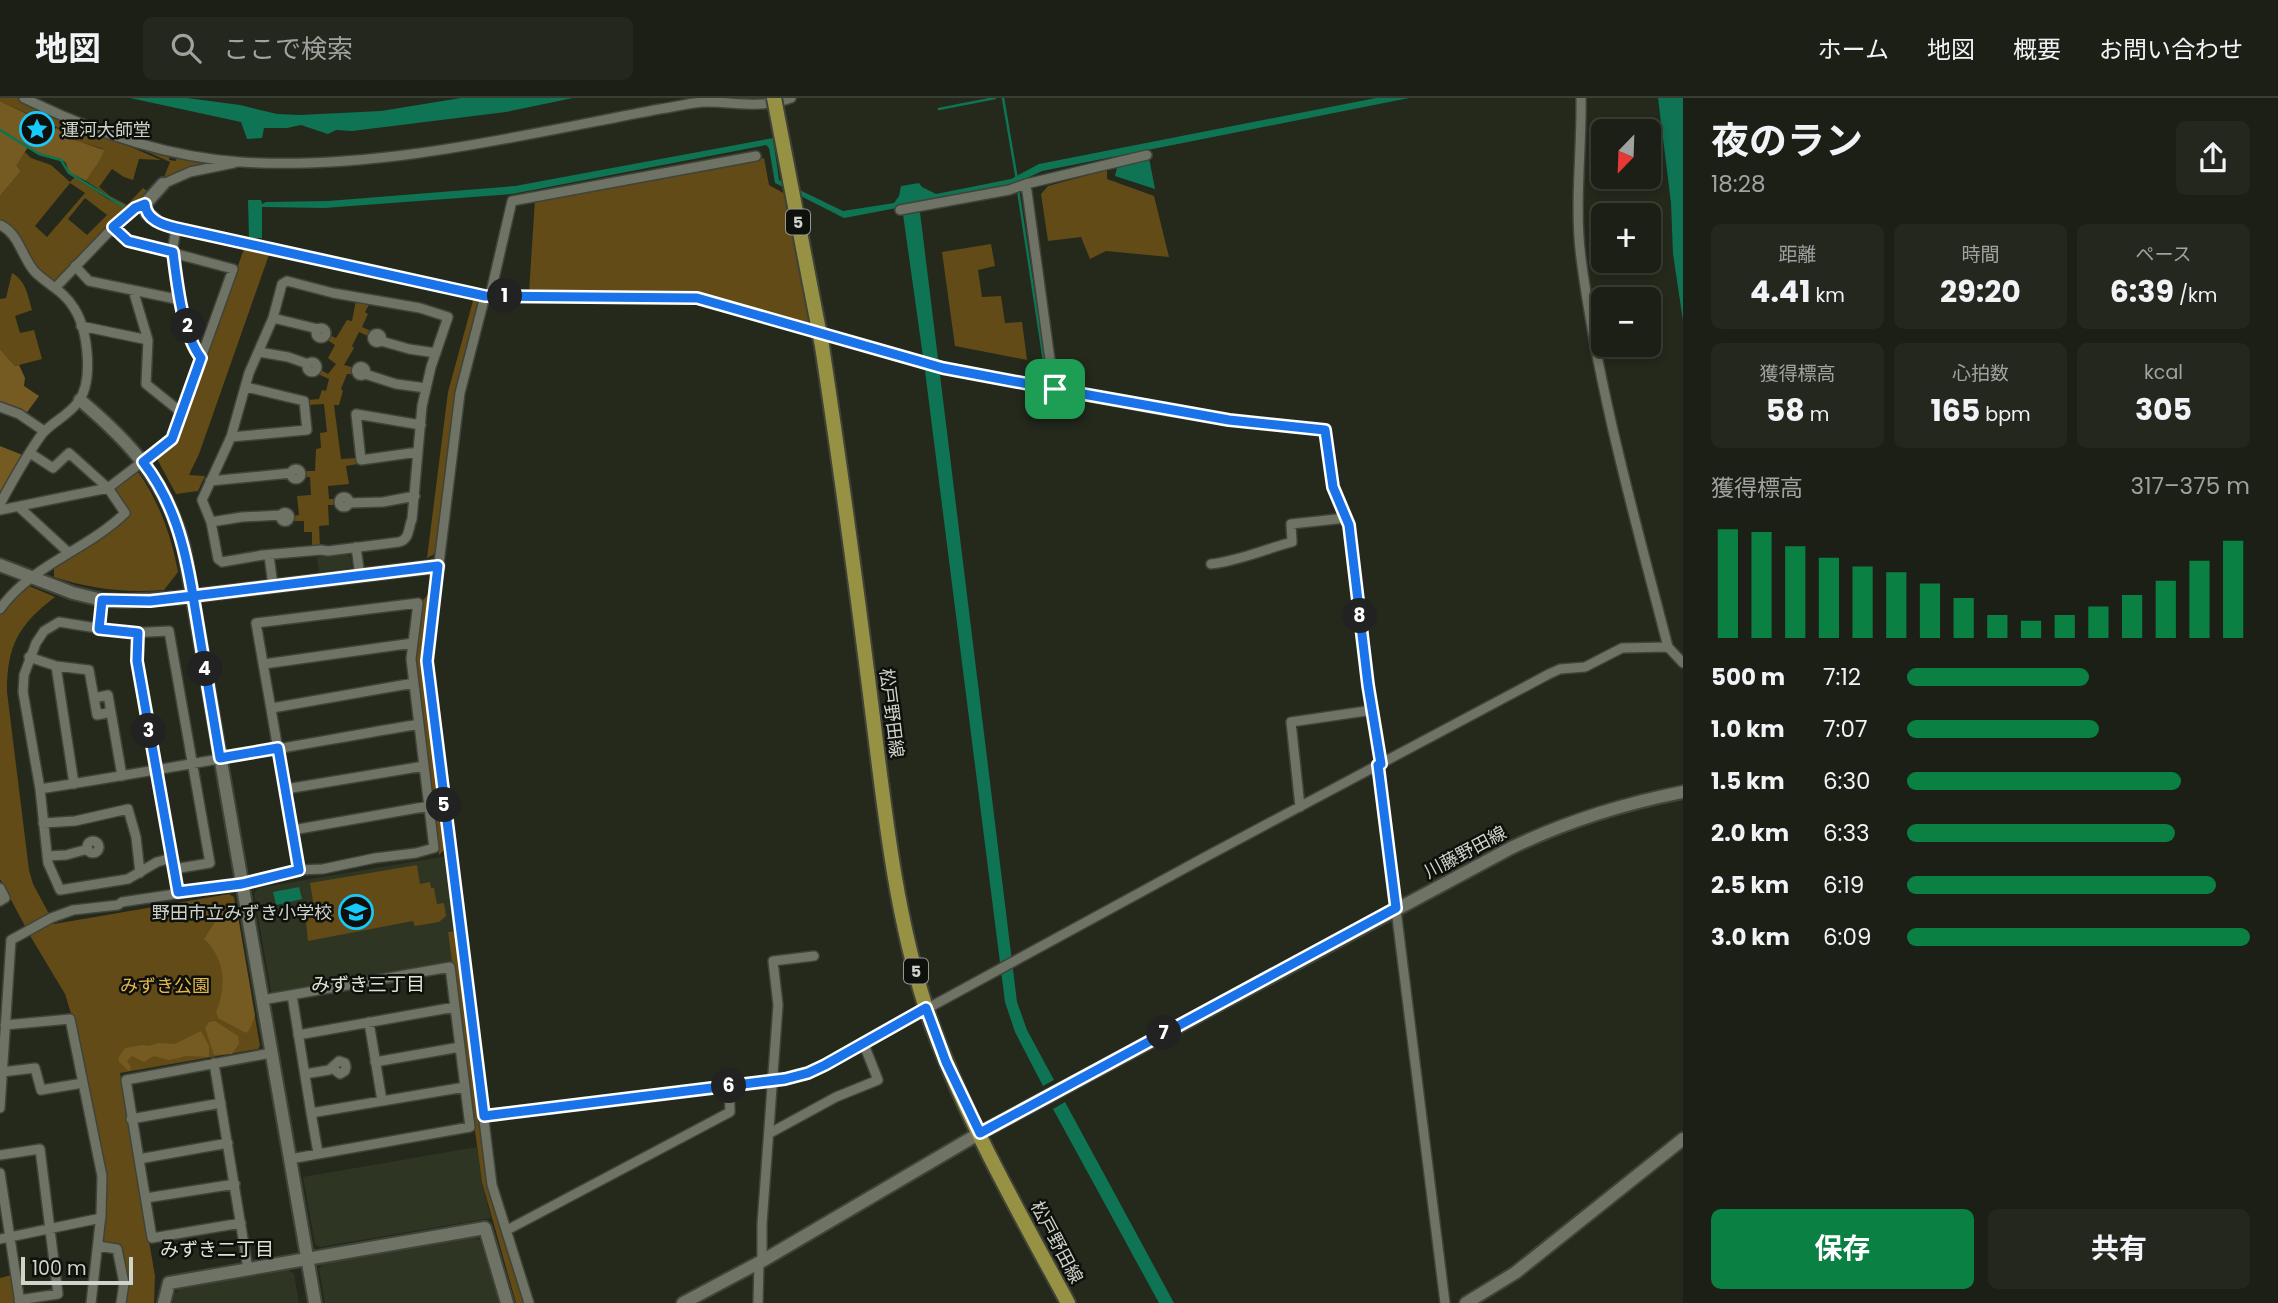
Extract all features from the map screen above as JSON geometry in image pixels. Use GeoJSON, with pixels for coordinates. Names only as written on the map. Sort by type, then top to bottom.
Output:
{"type":"FeatureCollection","features":[{"type":"Feature","properties":{"kind":"main road","name":"松戸野田線"},"geometry":{"type":"LineString","coordinates":[[774,98],[822,346],[844,485],[893,870],[909,949],[926,1008],[946,1062],[1068,1303]]}},
{"type":"Feature","properties":{"kind":"street"},"geometry":{"type":"LineString","coordinates":[[24,98],[62,116],[127,139],[170,151],[239,162],[329,161],[405,154],[481,143],[703,102],[763,105],[791,98]]}},
{"type":"Feature","properties":{"kind":"street"},"geometry":{"type":"LineString","coordinates":[[1581,98],[1577,208],[1582,267],[1619,455],[1668,647],[1683,663]]}},
{"type":"Feature","properties":{"kind":"street"},"geometry":{"type":"LineString","coordinates":[[900,210],[1009,191],[1026,184],[1147,155]]}},
{"type":"Feature","properties":{"kind":"street"},"geometry":{"type":"LineString","coordinates":[[529,1303],[492,1185],[427,661],[460,393],[512,201],[756,156]]}},
{"type":"Feature","properties":{"kind":"street"},"geometry":{"type":"LineString","coordinates":[[56,287],[113,227],[135,208],[145,204],[163,184],[190,172],[239,162]]}},
{"type":"Feature","properties":{"kind":"street"},"geometry":{"type":"LineString","coordinates":[[1026,184],[1055,389]]}},
{"type":"Feature","properties":{"kind":"street"},"geometry":{"type":"LineString","coordinates":[[145,204],[147,213],[155,220],[176,228],[488,296],[697,298],[943,368],[1205,416],[1325,430],[1331,480],[1351,537],[1445,1303]]}},
{"type":"Feature","properties":{"kind":"street"},"geometry":{"type":"LineString","coordinates":[[0,225],[12,235],[36,272],[56,287],[74,308],[88,359],[80,400],[68,414],[44,431],[0,504]]}},
{"type":"Feature","properties":{"kind":"street"},"geometry":{"type":"LineString","coordinates":[[0,510],[108,488],[172,439],[233,269],[128,241],[113,227]]}},
{"type":"Feature","properties":{"kind":"street"},"geometry":{"type":"LineString","coordinates":[[176,228],[173,252],[181,300],[195,349],[201,358]]}},
{"type":"Feature","properties":{"kind":"street"},"geometry":{"type":"LineString","coordinates":[[75,266],[89,281],[181,300]]}},
{"type":"Feature","properties":{"kind":"street"},"geometry":{"type":"LineString","coordinates":[[287,281],[333,293],[420,307],[448,317],[425,388],[412,519],[404,541],[222,562],[218,559],[211,523],[202,500],[231,437],[258,352],[273,318],[282,284],[287,281]]}},
{"type":"Feature","properties":{"kind":"street"},"geometry":{"type":"LineString","coordinates":[[133,290],[148,340],[146,384],[182,413]]}},
{"type":"Feature","properties":{"kind":"street"},"geometry":{"type":"LineString","coordinates":[[273,318],[318,329]]}},
{"type":"Feature","properties":{"kind":"street"},"geometry":{"type":"LineString","coordinates":[[81,326],[148,340]]}},
{"type":"Feature","properties":{"kind":"street"},"geometry":{"type":"LineString","coordinates":[[381,341],[436,353]]}},
{"type":"Feature","properties":{"kind":"street"},"geometry":{"type":"LineString","coordinates":[[258,352],[288,357],[308,364]]}},
{"type":"Feature","properties":{"kind":"street"},"geometry":{"type":"LineString","coordinates":[[365,374],[396,384],[425,388]]}},
{"type":"Feature","properties":{"kind":"street"},"geometry":{"type":"LineString","coordinates":[[231,437],[307,430],[304,401],[246,387]]}},
{"type":"Feature","properties":{"kind":"street"},"geometry":{"type":"LineString","coordinates":[[80,400],[123,438],[143,462],[159,486],[178,525],[193,596],[314,1303]]}},
{"type":"Feature","properties":{"kind":"street"},"geometry":{"type":"LineString","coordinates":[[0,407],[19,414],[44,431]]}},
{"type":"Feature","properties":{"kind":"street"},"geometry":{"type":"LineString","coordinates":[[418,452],[361,460],[356,414],[421,425]]}},
{"type":"Feature","properties":{"kind":"street"},"geometry":{"type":"LineString","coordinates":[[0,609],[9,595],[30,577],[125,513],[108,488],[69,453],[53,468],[30,453]]}},
{"type":"Feature","properties":{"kind":"street"},"geometry":{"type":"LineString","coordinates":[[211,481],[291,472]]}},
{"type":"Feature","properties":{"kind":"street"},"geometry":{"type":"LineString","coordinates":[[349,503],[383,502],[415,496]]}},
{"type":"Feature","properties":{"kind":"street"},"geometry":{"type":"LineString","coordinates":[[19,507],[69,553]]}},
{"type":"Feature","properties":{"kind":"street"},"geometry":{"type":"LineString","coordinates":[[211,523],[242,517],[281,515]]}},
{"type":"Feature","properties":{"kind":"street"},"geometry":{"type":"LineString","coordinates":[[1211,564],[1229,562],[1269,547],[1292,542],[1290,524],[1346,518]]}},
{"type":"Feature","properties":{"kind":"street"},"geometry":{"type":"LineString","coordinates":[[356,547],[360,576]]}},
{"type":"Feature","properties":{"kind":"street"},"geometry":{"type":"LineString","coordinates":[[269,555],[273,586]]}},
{"type":"Feature","properties":{"kind":"street"},"geometry":{"type":"LineString","coordinates":[[0,565],[73,593],[102,600],[150,601],[438,566]]}},
{"type":"Feature","properties":{"kind":"street"},"geometry":{"type":"LineString","coordinates":[[99,629],[102,600]]}},
{"type":"Feature","properties":{"kind":"street"},"geometry":{"type":"LineString","coordinates":[[0,1108],[5,1025],[3,995],[11,940],[51,918],[73,910],[242,884],[299,870],[323,869],[434,848],[411,659],[418,603],[256,622],[299,870]]}},
{"type":"Feature","properties":{"kind":"street"},"geometry":{"type":"LineString","coordinates":[[172,858],[157,862],[128,878],[60,890],[47,856],[40,789],[23,692],[29,657],[36,643],[52,624],[59,622],[138,633],[169,631],[210,863],[174,869]]}},
{"type":"Feature","properties":{"kind":"street"},"geometry":{"type":"LineString","coordinates":[[138,633],[137,661],[178,892]]}},
{"type":"Feature","properties":{"kind":"street"},"geometry":{"type":"LineString","coordinates":[[264,664],[413,643]]}},
{"type":"Feature","properties":{"kind":"street"},"geometry":{"type":"LineString","coordinates":[[484,1116],[772,1081],[808,1073],[1560,669],[1585,667],[1622,648],[1668,647]]}},
{"type":"Feature","properties":{"kind":"street"},"geometry":{"type":"LineString","coordinates":[[29,657],[56,666],[89,670],[94,698],[108,695],[122,776]]}},
{"type":"Feature","properties":{"kind":"street"},"geometry":{"type":"LineString","coordinates":[[56,666],[74,784]]}},
{"type":"Feature","properties":{"kind":"street"},"geometry":{"type":"LineString","coordinates":[[272,708],[414,682]]}},
{"type":"Feature","properties":{"kind":"street"},"geometry":{"type":"LineString","coordinates":[[1300,807],[1291,722],[1373,710]]}},
{"type":"Feature","properties":{"kind":"street"},"geometry":{"type":"LineString","coordinates":[[40,789],[419,724]]}},
{"type":"Feature","properties":{"kind":"street"},"geometry":{"type":"LineString","coordinates":[[286,789],[424,766]]}},
{"type":"Feature","properties":{"kind":"street","name":"川藤野田線"},"geometry":{"type":"LineString","coordinates":[[683,1303],[760,1262],[980,1133],[1396,908],[1536,836],[1592,814],[1683,792]]}},
{"type":"Feature","properties":{"kind":"street"},"geometry":{"type":"LineString","coordinates":[[293,830],[429,806]]}},
{"type":"Feature","properties":{"kind":"street"},"geometry":{"type":"LineString","coordinates":[[43,823],[75,821],[128,809],[140,873]]}},
{"type":"Feature","properties":{"kind":"street"},"geometry":{"type":"LineString","coordinates":[[47,856],[66,855],[88,849]]}},
{"type":"Feature","properties":{"kind":"street"},"geometry":{"type":"LineString","coordinates":[[0,888],[5,898],[0,901]]}},
{"type":"Feature","properties":{"kind":"street"},"geometry":{"type":"LineString","coordinates":[[758,1303],[778,1005],[773,961],[814,957]]}},
{"type":"Feature","properties":{"kind":"street"},"geometry":{"type":"LineString","coordinates":[[262,1000],[450,967],[470,1127],[290,1159]]}},
{"type":"Feature","properties":{"kind":"street"},"geometry":{"type":"LineString","coordinates":[[292,995],[318,1153]]}},
{"type":"Feature","properties":{"kind":"street"},"geometry":{"type":"LineString","coordinates":[[298,1035],[455,1007]]}},
{"type":"Feature","properties":{"kind":"street"},"geometry":{"type":"LineString","coordinates":[[5,1025],[70,1019],[102,1176],[101,1218],[91,1303]]}},
{"type":"Feature","properties":{"kind":"street"},"geometry":{"type":"LineString","coordinates":[[369,1022],[382,1101]]}},
{"type":"Feature","properties":{"kind":"street"},"geometry":{"type":"LineString","coordinates":[[771,1133],[836,1097],[878,1080],[863,1042]]}},
{"type":"Feature","properties":{"kind":"street"},"geometry":{"type":"LineString","coordinates":[[375,1062],[460,1047]]}},
{"type":"Feature","properties":{"kind":"street"},"geometry":{"type":"LineString","coordinates":[[241,1223],[152,1237],[125,1080],[271,1054]]}},
{"type":"Feature","properties":{"kind":"street"},"geometry":{"type":"LineString","coordinates":[[214,1063],[248,1269]]}},
{"type":"Feature","properties":{"kind":"street"},"geometry":{"type":"LineString","coordinates":[[2,1072],[35,1068],[41,1090],[83,1083]]}},
{"type":"Feature","properties":{"kind":"street"},"geometry":{"type":"LineString","coordinates":[[304,1074],[332,1068]]}},
{"type":"Feature","properties":{"kind":"street"},"geometry":{"type":"LineString","coordinates":[[507,1230],[730,1112],[729,1086]]}},
{"type":"Feature","properties":{"kind":"street"},"geometry":{"type":"LineString","coordinates":[[311,1113],[465,1087]]}},
{"type":"Feature","properties":{"kind":"street"},"geometry":{"type":"LineString","coordinates":[[131,1119],[221,1103]]}},
{"type":"Feature","properties":{"kind":"street"},"geometry":{"type":"LineString","coordinates":[[1465,1303],[1515,1273],[1683,1139]]}},
{"type":"Feature","properties":{"kind":"street"},"geometry":{"type":"LineString","coordinates":[[139,1159],[228,1143]]}},
{"type":"Feature","properties":{"kind":"street"},"geometry":{"type":"LineString","coordinates":[[0,1155],[40,1149],[58,1294],[20,1301],[5,1238],[0,1173]]}},
{"type":"Feature","properties":{"kind":"street"},"geometry":{"type":"LineString","coordinates":[[146,1198],[235,1184]]}},
{"type":"Feature","properties":{"kind":"street"},"geometry":{"type":"LineString","coordinates":[[5,1238],[101,1218]]}},
{"type":"Feature","properties":{"kind":"street"},"geometry":{"type":"LineString","coordinates":[[164,1303],[169,1283],[485,1228],[508,1303]]}},
{"type":"Feature","properties":{"kind":"street"},"geometry":{"type":"LineString","coordinates":[[98,1246],[117,1249],[124,1283],[121,1303]]}},
{"type":"Feature","properties":{"kind":"shaded area"},"geometry":{"type":"Polygon","coordinates":[[[130,98],[187,98],[240,105],[277,114],[300,115],[381,111],[461,98],[573,98],[506,112],[352,131],[336,130],[328,134],[301,125],[264,128],[262,138],[247,139],[241,122],[130,98]]]}},
{"type":"Feature","properties":{"kind":"shaded area"},"geometry":{"type":"Polygon","coordinates":[[[1376,98],[1409,98],[1042,171],[1012,185],[919,204],[1017,1002],[1027,1030],[1054,1080],[1043,1086],[1015,1032],[1005,1002],[902,207],[844,218],[775,183],[769,148],[766,145],[512,194],[324,208],[262,207],[262,238],[249,238],[248,200],[261,200],[262,204],[328,201],[515,186],[773,138],[779,180],[843,211],[894,203],[901,186],[919,183],[936,194],[1011,179],[1039,164],[1376,98]]]}},
{"type":"Feature","properties":{"kind":"shaded area"},"geometry":{"type":"Polygon","coordinates":[[[1658,98],[1683,98],[1683,321],[1673,254],[1671,203],[1658,98]]]}},
{"type":"Feature","properties":{"kind":"shaded area"},"geometry":{"type":"Polygon","coordinates":[[[0,101],[29,115],[25,126],[51,137],[56,128],[69,133],[72,139],[104,150],[86,181],[69,172],[66,163],[61,159],[39,153],[0,129],[0,101]]]}},
{"type":"Feature","properties":{"kind":"shaded area"},"geometry":{"type":"Polygon","coordinates":[[[0,131],[28,147],[16,166],[21,171],[0,196],[0,131]]]}},
{"type":"Feature","properties":{"kind":"shaded area"},"geometry":{"type":"Polygon","coordinates":[[[1149,158],[1155,189],[1115,176],[1117,167],[1149,158]]]}},
{"type":"Feature","properties":{"kind":"shaded area"},"geometry":{"type":"Polygon","coordinates":[[[0,349],[15,366],[19,365],[25,378],[24,386],[39,396],[25,415],[0,405],[0,349]]]}},
{"type":"Feature","properties":{"kind":"shaded area"},"geometry":{"type":"Polygon","coordinates":[[[0,446],[25,456],[0,498],[0,446]]]}},
{"type":"Feature","properties":{"kind":"shaded area"},"geometry":{"type":"Polygon","coordinates":[[[317,557],[351,557],[352,568],[319,572],[317,557]]]}},
{"type":"Feature","properties":{"kind":"shaded area","name":"野田市立みずき小学校"},"geometry":{"type":"Polygon","coordinates":[[[447,856],[456,931],[448,932],[453,964],[272,996],[254,894],[258,888],[447,856]]]}},
{"type":"Feature","properties":{"kind":"shaded area"},"geometry":{"type":"Polygon","coordinates":[[[299,887],[302,899],[276,905],[273,892],[299,887]]]}},
{"type":"Feature","properties":{"kind":"shaded area"},"geometry":{"type":"Polygon","coordinates":[[[230,912],[238,916],[255,1016],[246,1033],[218,1018],[216,1012],[222,993],[222,973],[216,955],[204,939],[221,913],[230,912]]]}},
{"type":"Feature","properties":{"kind":"shaded area"},"geometry":{"type":"Polygon","coordinates":[[[215,1021],[238,1036],[239,1044],[232,1054],[214,1055],[205,1028],[209,1022],[215,1021]]]}},
{"type":"Feature","properties":{"kind":"shaded area"},"geometry":{"type":"Polygon","coordinates":[[[201,1031],[209,1046],[209,1057],[186,1056],[169,1060],[154,1056],[144,1062],[132,1056],[127,1061],[131,1067],[129,1071],[119,1062],[125,1048],[158,1043],[175,1044],[201,1031]]]}},
{"type":"Feature","properties":{"kind":"shaded area"},"geometry":{"type":"Polygon","coordinates":[[[1065,1102],[1174,1303],[1159,1303],[1053,1109],[1065,1102]]]}},
{"type":"Feature","properties":{"kind":"shaded area"},"geometry":{"type":"Polygon","coordinates":[[[477,1147],[491,1218],[320,1247],[315,1244],[303,1177],[477,1147]]]}},
{"type":"Feature","properties":{"kind":"shaded area"},"geometry":{"type":"Polygon","coordinates":[[[475,1238],[480,1241],[499,1303],[325,1303],[319,1269],[322,1264],[475,1238]]]}},
{"type":"Feature","properties":{"kind":"shaded area"},"geometry":{"type":"Polygon","coordinates":[[[289,1270],[294,1274],[299,1303],[173,1303],[175,1294],[180,1289],[289,1270]]]}},
{"type":"Feature","properties":{"kind":"green space"},"geometry":{"type":"Polygon","coordinates":[[[0,98],[17,98],[161,160],[139,159],[133,180],[112,169],[99,187],[110,196],[127,205],[143,188],[147,191],[147,196],[57,281],[43,275],[0,222],[0,196],[21,171],[15,166],[25,152],[31,158],[51,165],[70,182],[75,177],[108,199],[124,206],[86,181],[99,162],[103,149],[71,139],[69,133],[0,101],[0,98]],[[70,183],[35,226],[47,237],[85,193],[70,183]],[[85,198],[68,219],[87,235],[107,215],[85,198]]]}},
{"type":"Feature","properties":{"kind":"green space"},"geometry":{"type":"Polygon","coordinates":[[[123,141],[170,153],[169,160],[176,161],[177,155],[218,162],[179,172],[163,180],[170,162],[123,141]]]}},
{"type":"Feature","properties":{"kind":"green space"},"geometry":{"type":"Polygon","coordinates":[[[764,158],[769,185],[787,195],[812,326],[699,295],[529,293],[535,199],[764,158]]]}},
{"type":"Feature","properties":{"kind":"green space"},"geometry":{"type":"Polygon","coordinates":[[[1107,170],[1107,179],[1154,196],[1169,257],[1106,251],[1090,259],[1081,237],[1048,241],[1041,194],[1048,186],[1107,170]]]}},
{"type":"Feature","properties":{"kind":"green space"},"geometry":{"type":"Polygon","coordinates":[[[991,244],[995,266],[978,270],[982,297],[1001,296],[1005,323],[1022,322],[1027,360],[955,346],[942,252],[991,244]]]}},
{"type":"Feature","properties":{"kind":"green space"},"geometry":{"type":"Polygon","coordinates":[[[245,246],[270,252],[199,454],[189,475],[205,476],[198,491],[176,494],[156,457],[175,442],[245,246]]]}},
{"type":"Feature","properties":{"kind":"green space"},"geometry":{"type":"Polygon","coordinates":[[[12,273],[17,276],[28,294],[32,310],[15,316],[20,333],[34,330],[42,359],[15,366],[0,349],[0,299],[6,298],[12,273]]]}},
{"type":"Feature","properties":{"kind":"green space"},"geometry":{"type":"Polygon","coordinates":[[[474,297],[480,300],[457,390],[436,550],[427,558],[448,392],[474,297]]]}},
{"type":"Feature","properties":{"kind":"green space"},"geometry":{"type":"Polygon","coordinates":[[[356,300],[370,303],[362,327],[373,332],[370,337],[359,332],[344,365],[355,368],[355,374],[347,374],[339,405],[334,405],[341,459],[357,458],[358,464],[346,466],[349,484],[328,486],[329,499],[338,499],[337,505],[328,505],[329,525],[319,526],[320,547],[312,547],[312,532],[304,532],[304,521],[292,521],[293,516],[299,515],[297,496],[311,495],[310,477],[303,477],[303,471],[315,471],[316,449],[321,448],[320,433],[327,432],[324,404],[308,405],[308,400],[319,399],[322,390],[326,391],[329,379],[316,373],[319,369],[328,374],[336,364],[328,358],[335,345],[326,339],[329,335],[336,338],[347,320],[352,321],[356,300]]]}},
{"type":"Feature","properties":{"kind":"green space"},"geometry":{"type":"Polygon","coordinates":[[[136,472],[159,508],[175,558],[178,572],[164,590],[108,589],[54,577],[54,567],[129,514],[115,487],[136,472]]]}},
{"type":"Feature","properties":{"kind":"green space"},"geometry":{"type":"Polygon","coordinates":[[[29,586],[55,597],[24,627],[12,649],[9,662],[7,692],[29,870],[33,884],[49,914],[26,928],[0,879],[0,615],[12,598],[29,586]]]}},
{"type":"Feature","properties":{"kind":"green space"},"geometry":{"type":"Polygon","coordinates":[[[430,593],[422,661],[446,848],[439,855],[415,659],[422,601],[430,593]]]}},
{"type":"Feature","properties":{"kind":"green space"},"geometry":{"type":"Polygon","coordinates":[[[417,865],[420,884],[430,882],[437,904],[444,903],[446,916],[439,922],[415,926],[413,921],[308,941],[306,921],[313,901],[310,883],[417,865]]]}},
{"type":"Feature","properties":{"kind":"green space","name":"みずき公園"},"geometry":{"type":"Polygon","coordinates":[[[229,894],[234,897],[260,1046],[258,1049],[120,1073],[155,1276],[154,1303],[124,1303],[127,1283],[121,1245],[102,1242],[105,1171],[79,1039],[65,994],[29,934],[52,921],[54,924],[229,894]]]}},
{"type":"Feature","properties":{"kind":"green space"},"geometry":{"type":"Polygon","coordinates":[[[456,931],[488,1186],[524,1303],[516,1303],[482,1182],[448,932],[456,931]]]}},
{"type":"Feature","properties":{"kind":"green space"},"geometry":{"type":"Polygon","coordinates":[[[12,1275],[16,1303],[0,1303],[0,1278],[12,1275]]]}},
{"type":"Feature","properties":{"kind":"waterway"},"geometry":{"type":"LineString","coordinates":[[939,109],[995,98]]}},
{"type":"Feature","properties":{"kind":"waterway"},"geometry":{"type":"LineString","coordinates":[[1003,98],[1017,180]]}},
{"type":"Feature","properties":{"kind":"waterway"},"geometry":{"type":"LineString","coordinates":[[0,130],[39,154],[61,160],[69,173],[123,206]]}},
{"type":"Feature","properties":{"kind":"waterway"},"geometry":{"type":"LineString","coordinates":[[1018,190],[1046,374]]}},
{"type":"Feature","properties":{"kind":"place","name":"運河大師堂"},"geometry":{"type":"Point","coordinates":[37,129]}},
{"type":"Feature","properties":{"kind":"place","name":"野田市立みずき小学校"},"geometry":{"type":"Point","coordinates":[356,912]}},
{"type":"Feature","properties":{"kind":"district","name":"みずき三丁目"},"geometry":{"type":"Point","coordinates":[368,984]}},
{"type":"Feature","properties":{"kind":"district","name":"みずき二丁目"},"geometry":{"type":"Point","coordinates":[217,1249]}},
{"type":"Feature","properties":{"kind":"route"},"geometry":{"type":"LineString","coordinates":[[1055,389],[943,368],[697,298],[485,296],[170,227],[150,217],[145,204],[135,208],[113,227],[128,241],[173,252],[181,300],[195,349],[201,358],[172,439],[143,462],[153,474],[178,525],[193,596],[150,601],[102,600],[99,629],[138,633],[137,661],[178,892],[242,884],[299,870],[278,748],[220,758],[193,596],[438,566],[427,661],[484,1116],[785,1079],[825,1065],[926,1008],[946,1062],[980,1133],[1396,908],[1378,765],[1381,764],[1368,685],[1349,525],[1329,472],[1325,430],[1168,411],[1055,389]]}}]}
